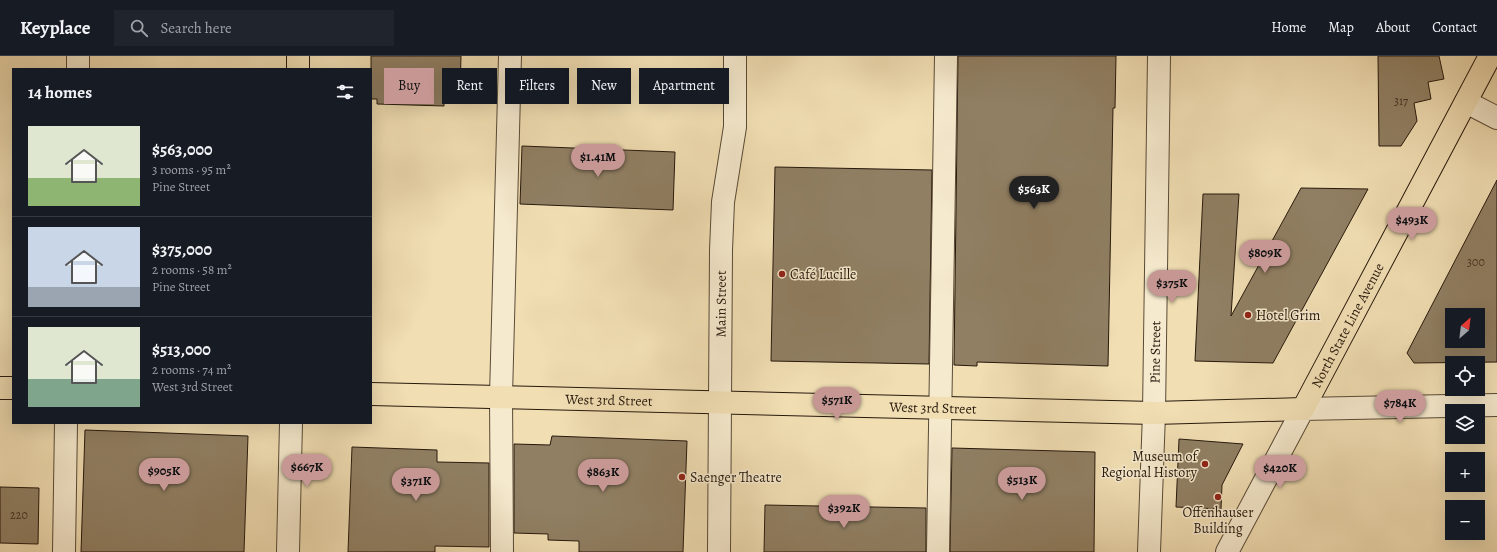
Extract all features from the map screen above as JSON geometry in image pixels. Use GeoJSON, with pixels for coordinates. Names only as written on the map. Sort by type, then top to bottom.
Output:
{"type":"FeatureCollection","features":[{"type":"Feature","properties":{"kind":"main road"},"geometry":{"type":"LineString","coordinates":[[298,56],[298,68]]}},
{"type":"Feature","properties":{"kind":"main road","name":"North State Line Avenue"},"geometry":{"type":"LineString","coordinates":[[1303,409],[1490,56]]}},
{"type":"Feature","properties":{"kind":"main road"},"geometry":{"type":"LineString","coordinates":[[0,388],[12,388]]}},
{"type":"Feature","properties":{"kind":"main road","name":"West 3rd Street"},"geometry":{"type":"LineString","coordinates":[[372,394],[1154,413],[1303,409]]}},
{"type":"Feature","properties":{"kind":"street"},"geometry":{"type":"LineString","coordinates":[[78,56],[78,68]]}},
{"type":"Feature","properties":{"kind":"street"},"geometry":{"type":"LineString","coordinates":[[502,552],[502,396],[510,56]]}},
{"type":"Feature","properties":{"kind":"street","name":"Main Street"},"geometry":{"type":"LineString","coordinates":[[719,552],[719,402],[723,202],[735,127],[735,56]]}},
{"type":"Feature","properties":{"kind":"street"},"geometry":{"type":"LineString","coordinates":[[938,552],[946,56]]}},
{"type":"Feature","properties":{"kind":"street","name":"Pine Street"},"geometry":{"type":"LineString","coordinates":[[1149,552],[1154,413],[1159,56]]}},
{"type":"Feature","properties":{"kind":"street"},"geometry":{"type":"LineString","coordinates":[[1466,102],[1497,118]]}},
{"type":"Feature","properties":{"kind":"street"},"geometry":{"type":"LineString","coordinates":[[1303,409],[1497,405]]}},
{"type":"Feature","properties":{"kind":"street","name":"North State Line Avenue"},"geometry":{"type":"LineString","coordinates":[[1227,552],[1303,409]]}},
{"type":"Feature","properties":{"kind":"street"},"geometry":{"type":"LineString","coordinates":[[64,552],[66,424]]}},
{"type":"Feature","properties":{"kind":"street"},"geometry":{"type":"LineString","coordinates":[[288,552],[291,424]]}},
{"type":"Feature","properties":{"kind":"building"},"geometry":{"type":"Polygon","coordinates":[[[371,56],[461,56],[461,68],[442,68],[442,104],[444,104],[444,106],[377,104],[377,99],[372,99],[371,56]]]}},
{"type":"Feature","properties":{"kind":"building"},"geometry":{"type":"Polygon","coordinates":[[[958,56],[1116,56],[1115,108],[1113,108],[1108,366],[977,362],[977,366],[954,365],[958,56]]]}},
{"type":"Feature","properties":{"kind":"building"},"geometry":{"type":"Polygon","coordinates":[[[1378,56],[1439,56],[1444,79],[1428,82],[1431,99],[1414,103],[1417,121],[1401,146],[1379,146],[1378,56]]]}},
{"type":"Feature","properties":{"kind":"building"},"geometry":{"type":"Polygon","coordinates":[[[522,146],[675,152],[673,210],[520,204],[522,146]]]}},
{"type":"Feature","properties":{"kind":"building"},"geometry":{"type":"Polygon","coordinates":[[[775,167],[932,170],[929,364],[771,361],[775,167]]]}},
{"type":"Feature","properties":{"kind":"building"},"geometry":{"type":"Polygon","coordinates":[[[1497,180],[1497,362],[1485,362],[1485,356],[1445,356],[1445,363],[1414,363],[1407,353],[1497,180]]]}},
{"type":"Feature","properties":{"kind":"building","name":"Hotel Grim"},"geometry":{"type":"Polygon","coordinates":[[[1301,188],[1368,189],[1273,363],[1195,361],[1203,194],[1239,194],[1231,316],[1301,188]]]}},
{"type":"Feature","properties":{"kind":"building"},"geometry":{"type":"Polygon","coordinates":[[[85,430],[248,436],[244,552],[81,552],[85,430]]]}},
{"type":"Feature","properties":{"kind":"building"},"geometry":{"type":"Polygon","coordinates":[[[552,436],[687,441],[683,552],[579,552],[579,541],[548,540],[548,534],[514,533],[514,444],[550,445],[552,436]]]}},
{"type":"Feature","properties":{"kind":"building","name":"Museum of Regional History"},"geometry":{"type":"Polygon","coordinates":[[[1179,439],[1243,444],[1222,485],[1221,509],[1176,507],[1179,439]]]}},
{"type":"Feature","properties":{"kind":"building"},"geometry":{"type":"Polygon","coordinates":[[[352,447],[437,450],[437,462],[489,463],[489,547],[435,546],[435,552],[348,552],[352,447]]]}},
{"type":"Feature","properties":{"kind":"building"},"geometry":{"type":"Polygon","coordinates":[[[952,448],[1095,452],[1094,552],[950,552],[952,448]]]}},
{"type":"Feature","properties":{"kind":"building"},"geometry":{"type":"Polygon","coordinates":[[[0,487],[39,488],[38,544],[0,543],[0,487]]]}},
{"type":"Feature","properties":{"kind":"building"},"geometry":{"type":"Polygon","coordinates":[[[765,505],[926,508],[926,552],[764,552],[765,505]]]}},
{"type":"Feature","properties":{"kind":"place","name":"Café Lucille"},"geometry":{"type":"Point","coordinates":[782,274]}},
{"type":"Feature","properties":{"kind":"place","name":"Hotel Grim"},"geometry":{"type":"Point","coordinates":[1248,315]}},
{"type":"Feature","properties":{"kind":"place","name":"Museum of Regional History"},"geometry":{"type":"Point","coordinates":[1205,464]}},
{"type":"Feature","properties":{"kind":"place","name":"Saenger Theatre"},"geometry":{"type":"Point","coordinates":[682,477]}},
{"type":"Feature","properties":{"kind":"place","name":"Offenhauser Building"},"geometry":{"type":"Point","coordinates":[1218,497]}}]}
